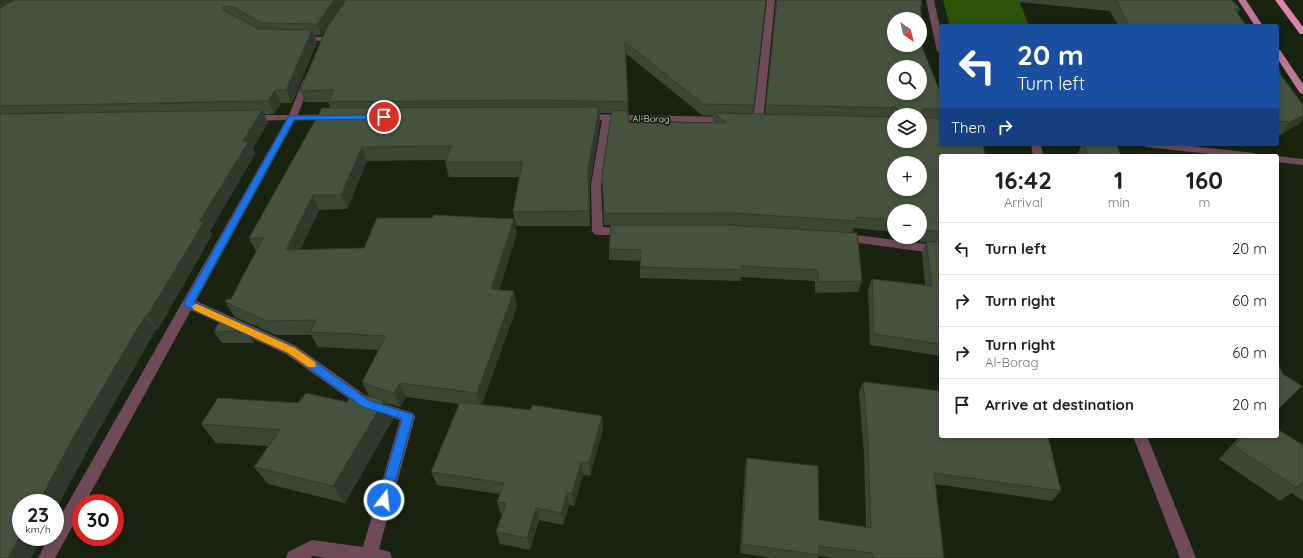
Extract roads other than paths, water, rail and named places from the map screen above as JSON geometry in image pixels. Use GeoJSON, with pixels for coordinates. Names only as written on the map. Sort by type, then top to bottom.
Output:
{"type":"FeatureCollection","features":[{"type":"Feature","properties":{"kind":"highway"},"geometry":{"type":"LineString","coordinates":[[1279,0],[1303,32]]}},
{"type":"Feature","properties":{"kind":"main road"},"geometry":{"type":"LineString","coordinates":[[1242,0],[1259,24]]}},
{"type":"Feature","properties":{"kind":"main road"},"geometry":{"type":"LineString","coordinates":[[1279,55],[1303,91]]}},
{"type":"Feature","properties":{"kind":"street","name":"Al-Borag"},"geometry":{"type":"LineString","coordinates":[[576,117],[754,121],[771,0]]}},
{"type":"Feature","properties":{"kind":"street"},"geometry":{"type":"LineString","coordinates":[[930,0],[939,42]]}},
{"type":"Feature","properties":{"kind":"street"},"geometry":{"type":"LineString","coordinates":[[318,53],[324,39],[332,27]]}},
{"type":"Feature","properties":{"kind":"street"},"geometry":{"type":"LineString","coordinates":[[287,38],[324,39]]}},
{"type":"Feature","properties":{"kind":"street"},"geometry":{"type":"LineString","coordinates":[[46,558],[292,118],[312,68]]}},
{"type":"Feature","properties":{"kind":"street"},"geometry":{"type":"LineString","coordinates":[[244,118],[339,117]]}},
{"type":"Feature","properties":{"kind":"street"},"geometry":{"type":"LineString","coordinates":[[607,118],[596,185],[598,231],[637,231]]}},
{"type":"Feature","properties":{"kind":"street"},"geometry":{"type":"LineString","coordinates":[[1165,146],[1236,154]]}},
{"type":"Feature","properties":{"kind":"street"},"geometry":{"type":"LineString","coordinates":[[1279,159],[1303,162]]}},
{"type":"Feature","properties":{"kind":"street"},"geometry":{"type":"LineString","coordinates":[[830,237],[861,239],[939,250]]}},
{"type":"Feature","properties":{"kind":"street"},"geometry":{"type":"LineString","coordinates":[[188,303],[292,350],[367,404],[408,417],[376,557],[312,548],[294,558]]}},
{"type":"Feature","properties":{"kind":"street"},"geometry":{"type":"LineString","coordinates":[[1141,438],[1188,558]]}}]}
